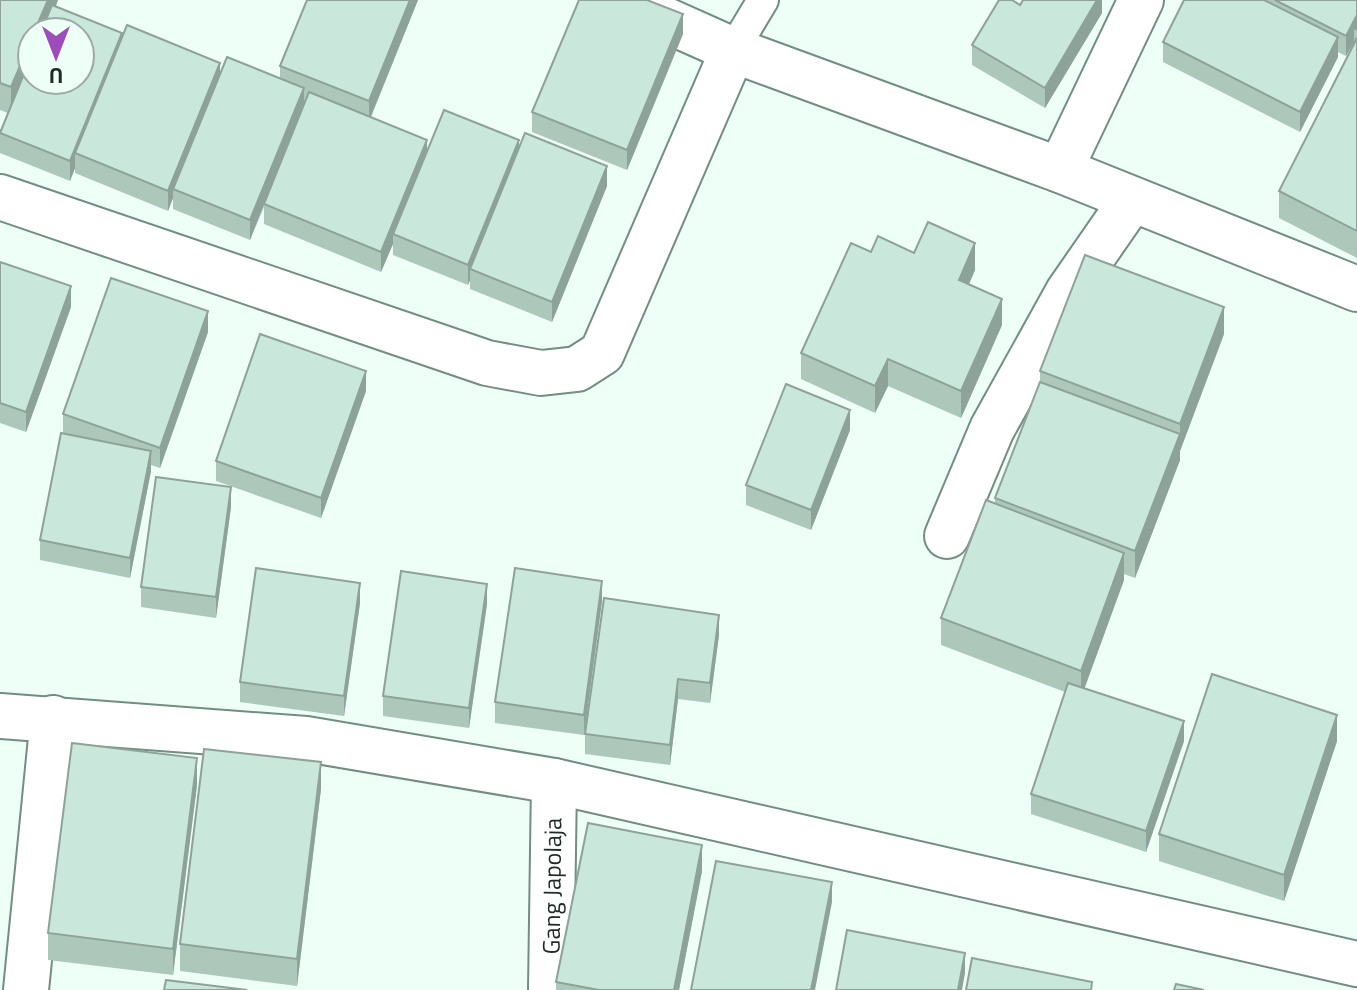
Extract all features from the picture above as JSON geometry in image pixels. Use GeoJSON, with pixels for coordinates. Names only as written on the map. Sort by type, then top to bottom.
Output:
{"type":"FeatureCollection","features":[{"type":"Feature","properties":{"kind":"street"},"geometry":{"type":"LineString","coordinates":[[621,0],[733,50],[1060,170],[1357,289]]}},
{"type":"Feature","properties":{"kind":"street"},"geometry":{"type":"LineString","coordinates":[[1060,170],[1141,0]]}},
{"type":"Feature","properties":{"kind":"street"},"geometry":{"type":"LineString","coordinates":[[0,197],[487,363],[541,373],[577,369],[602,353],[733,50]]}},
{"type":"Feature","properties":{"kind":"street"},"geometry":{"type":"LineString","coordinates":[[947,536],[992,429],[1068,292],[1131,201]]}},
{"type":"Feature","properties":{"kind":"street"},"geometry":{"type":"LineString","coordinates":[[0,716],[306,739],[554,781],[1357,964]]}},
{"type":"Feature","properties":{"kind":"street"},"geometry":{"type":"LineString","coordinates":[[26,990],[53,718]]}},
{"type":"Feature","properties":{"kind":"street","name":"Gang Japolaja"},"geometry":{"type":"LineString","coordinates":[[551,990],[554,781]]}},
{"type":"Feature","properties":{"kind":"lane"},"geometry":{"type":"LineString","coordinates":[[733,50],[763,0]]}},
{"type":"Feature","properties":{"kind":"building"},"geometry":{"type":"Polygon","coordinates":[[[0,0],[48,0],[41,16],[16,16],[16,75],[11,87],[0,83],[0,0]]]}},
{"type":"Feature","properties":{"kind":"building"},"geometry":{"type":"Polygon","coordinates":[[[307,0],[410,0],[369,101],[280,66],[307,0]]]}},
{"type":"Feature","properties":{"kind":"building"},"geometry":{"type":"Polygon","coordinates":[[[579,0],[647,0],[683,14],[627,150],[532,112],[579,0]]]}},
{"type":"Feature","properties":{"kind":"building"},"geometry":{"type":"Polygon","coordinates":[[[999,0],[1012,0],[1020,5],[1023,0],[1097,0],[1045,88],[972,45],[999,0]]]}},
{"type":"Feature","properties":{"kind":"building"},"geometry":{"type":"Polygon","coordinates":[[[1184,0],[1264,0],[1338,37],[1300,112],[1163,42],[1184,0]]]}},
{"type":"Feature","properties":{"kind":"building"},"geometry":{"type":"Polygon","coordinates":[[[1275,0],[1357,0],[1357,15],[1346,36],[1275,0]]]}},
{"type":"Feature","properties":{"kind":"building"},"geometry":{"type":"Polygon","coordinates":[[[52,5],[80,16],[48,16],[52,5]]]}},
{"type":"Feature","properties":{"kind":"building"},"geometry":{"type":"Polygon","coordinates":[[[96,23],[122,33],[70,161],[0,133],[16,94],[16,96],[96,96],[96,23]]]}},
{"type":"Feature","properties":{"kind":"building"},"geometry":{"type":"Polygon","coordinates":[[[127,25],[220,63],[168,191],[75,153],[127,25]]]}},
{"type":"Feature","properties":{"kind":"building"},"geometry":{"type":"Polygon","coordinates":[[[1357,38],[1357,231],[1279,191],[1357,38]]]}},
{"type":"Feature","properties":{"kind":"building"},"geometry":{"type":"Polygon","coordinates":[[[227,57],[304,88],[250,220],[173,189],[227,57]]]}},
{"type":"Feature","properties":{"kind":"building"},"geometry":{"type":"Polygon","coordinates":[[[309,92],[427,140],[381,252],[264,204],[309,92]]]}},
{"type":"Feature","properties":{"kind":"building"},"geometry":{"type":"Polygon","coordinates":[[[444,110],[519,140],[468,265],[393,234],[444,110]]]}},
{"type":"Feature","properties":{"kind":"building"},"geometry":{"type":"Polygon","coordinates":[[[525,133],[607,166],[552,302],[470,269],[525,133]]]}},
{"type":"Feature","properties":{"kind":"building"},"geometry":{"type":"Polygon","coordinates":[[[928,222],[975,243],[959,280],[1002,299],[961,391],[888,359],[875,386],[801,353],[851,243],[871,252],[878,236],[914,253],[928,222]]]}},
{"type":"Feature","properties":{"kind":"building"},"geometry":{"type":"Polygon","coordinates":[[[1085,255],[1224,307],[1180,424],[1040,371],[1085,255]]]}},
{"type":"Feature","properties":{"kind":"building"},"geometry":{"type":"Polygon","coordinates":[[[0,262],[71,286],[26,412],[0,403],[0,262]]]}},
{"type":"Feature","properties":{"kind":"building"},"geometry":{"type":"Polygon","coordinates":[[[111,278],[208,311],[160,448],[63,414],[111,278]]]}},
{"type":"Feature","properties":{"kind":"building"},"geometry":{"type":"Polygon","coordinates":[[[260,334],[366,371],[321,498],[216,461],[260,334]]]}},
{"type":"Feature","properties":{"kind":"building"},"geometry":{"type":"Polygon","coordinates":[[[1040,382],[1180,434],[1135,551],[995,498],[1040,382]]]}},
{"type":"Feature","properties":{"kind":"building"},"geometry":{"type":"Polygon","coordinates":[[[786,384],[850,410],[811,510],[746,485],[786,384]]]}},
{"type":"Feature","properties":{"kind":"building"},"geometry":{"type":"Polygon","coordinates":[[[61,433],[151,451],[130,558],[40,540],[61,433]]]}},
{"type":"Feature","properties":{"kind":"building"},"geometry":{"type":"Polygon","coordinates":[[[156,477],[231,487],[216,597],[141,587],[156,477]]]}},
{"type":"Feature","properties":{"kind":"building"},"geometry":{"type":"Polygon","coordinates":[[[986,500],[1124,553],[1081,671],[941,618],[986,500]]]}},
{"type":"Feature","properties":{"kind":"building"},"geometry":{"type":"Polygon","coordinates":[[[256,568],[360,583],[344,696],[240,682],[256,568]]]}},
{"type":"Feature","properties":{"kind":"building"},"geometry":{"type":"Polygon","coordinates":[[[515,568],[602,581],[584,715],[495,702],[515,568]]]}},
{"type":"Feature","properties":{"kind":"building"},"geometry":{"type":"Polygon","coordinates":[[[401,571],[487,584],[469,708],[383,696],[401,571]]]}},
{"type":"Feature","properties":{"kind":"building"},"geometry":{"type":"Polygon","coordinates":[[[604,598],[719,615],[710,683],[678,679],[670,745],[585,734],[604,598]]]}},
{"type":"Feature","properties":{"kind":"building"},"geometry":{"type":"Polygon","coordinates":[[[1212,674],[1337,715],[1284,875],[1159,834],[1212,674]]]}},
{"type":"Feature","properties":{"kind":"building"},"geometry":{"type":"Polygon","coordinates":[[[1068,683],[1184,721],[1146,831],[1031,794],[1068,683]]]}},
{"type":"Feature","properties":{"kind":"building"},"geometry":{"type":"Polygon","coordinates":[[[72,743],[197,758],[173,949],[48,933],[72,743]]]}},
{"type":"Feature","properties":{"kind":"building"},"geometry":{"type":"Polygon","coordinates":[[[204,749],[321,762],[297,959],[180,944],[204,749]]]}},
{"type":"Feature","properties":{"kind":"building"},"geometry":{"type":"Polygon","coordinates":[[[588,823],[702,845],[674,990],[599,990],[556,982],[588,823]]]}},
{"type":"Feature","properties":{"kind":"building"},"geometry":{"type":"Polygon","coordinates":[[[716,861],[832,882],[811,990],[691,990],[716,861]]]}},
{"type":"Feature","properties":{"kind":"building"},"geometry":{"type":"Polygon","coordinates":[[[847,930],[965,953],[958,990],[836,990],[847,930]]]}},
{"type":"Feature","properties":{"kind":"building"},"geometry":{"type":"Polygon","coordinates":[[[972,958],[1092,982],[1091,990],[966,990],[972,958]]]}},
{"type":"Feature","properties":{"kind":"building"},"geometry":{"type":"Polygon","coordinates":[[[166,980],[247,990],[164,990],[166,980]]]}},
{"type":"Feature","properties":{"kind":"building"},"geometry":{"type":"Polygon","coordinates":[[[1176,984],[1204,990],[1174,990],[1176,984]]]}}]}
